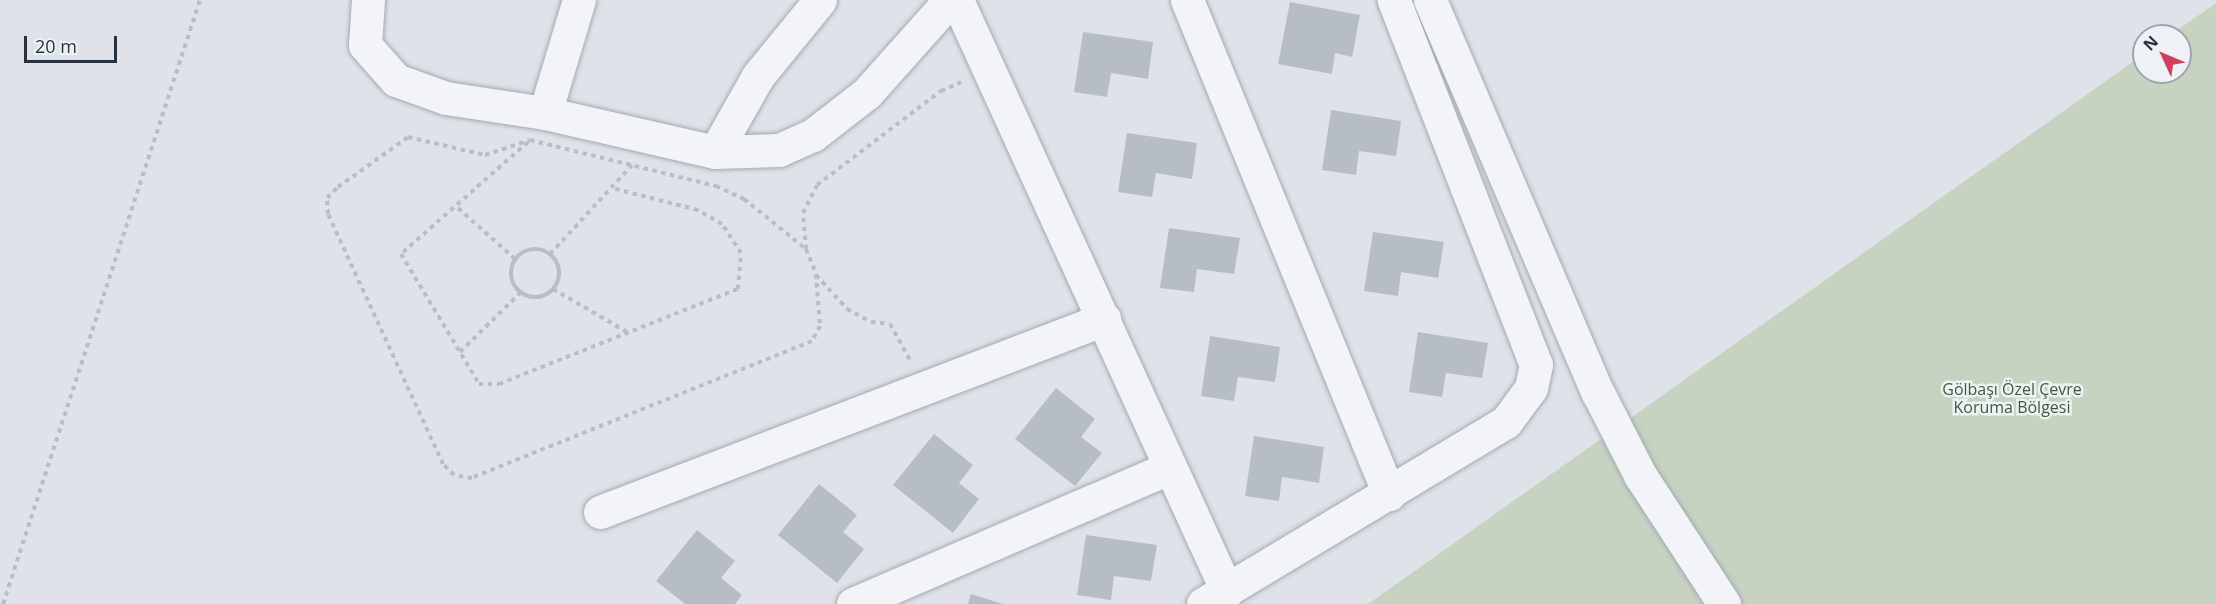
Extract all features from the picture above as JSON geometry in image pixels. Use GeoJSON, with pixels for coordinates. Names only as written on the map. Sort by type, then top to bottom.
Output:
{"type":"FeatureCollection","features":[{"type":"Feature","properties":{"kind":"street"},"geometry":{"type":"LineString","coordinates":[[368,0],[365,45],[396,80],[537,127],[636,134],[715,152],[778,150],[823,128],[867,93],[950,0]]}},
{"type":"Feature","properties":{"kind":"street"},"geometry":{"type":"LineString","coordinates":[[537,127],[579,0]]}},
{"type":"Feature","properties":{"kind":"street"},"geometry":{"type":"LineString","coordinates":[[715,152],[758,76],[820,0]]}},
{"type":"Feature","properties":{"kind":"street"},"geometry":{"type":"LineString","coordinates":[[957,0],[1104,319],[1169,468],[1215,598],[1506,422],[1525,401],[1536,365],[1394,0]]}},
{"type":"Feature","properties":{"kind":"street"},"geometry":{"type":"LineString","coordinates":[[1187,0],[1389,494]]}},
{"type":"Feature","properties":{"kind":"street"},"geometry":{"type":"LineString","coordinates":[[1430,0],[1598,393],[1640,475],[1724,604]]}},
{"type":"Feature","properties":{"kind":"street"},"geometry":{"type":"LineString","coordinates":[[600,512],[1104,319]]}},
{"type":"Feature","properties":{"kind":"street"},"geometry":{"type":"LineString","coordinates":[[853,604],[1169,468]]}},
{"type":"Feature","properties":{"kind":"path"},"geometry":{"type":"LineString","coordinates":[[3,604],[200,0]]}},
{"type":"Feature","properties":{"kind":"path"},"geometry":{"type":"LineString","coordinates":[[806,249],[744,199],[716,186],[632,166],[537,127],[485,154],[408,137],[327,198],[333,225],[443,464],[454,475],[472,478],[812,341],[820,326],[816,274],[806,249],[803,213],[817,184],[941,91],[989,70]]}},
{"type":"Feature","properties":{"kind":"path"},"geometry":{"type":"LineString","coordinates":[[537,127],[458,208],[401,254],[479,384],[499,384],[738,289],[741,254],[722,224],[698,210],[612,188]]}},
{"type":"Feature","properties":{"kind":"path"},"geometry":{"type":"LineString","coordinates":[[550,254],[632,166],[636,134]]}},
{"type":"Feature","properties":{"kind":"path"},"geometry":{"type":"LineString","coordinates":[[458,208],[515,259]]}},
{"type":"Feature","properties":{"kind":"path"},"geometry":{"type":"LineString","coordinates":[[525,251],[550,254],[558,265],[554,289],[543,296],[520,293],[512,284],[515,259],[525,251]]}},
{"type":"Feature","properties":{"kind":"path"},"geometry":{"type":"LineString","coordinates":[[816,274],[847,309],[871,322],[890,324],[924,387]]}},
{"type":"Feature","properties":{"kind":"path"},"geometry":{"type":"LineString","coordinates":[[554,289],[627,332]]}},
{"type":"Feature","properties":{"kind":"path"},"geometry":{"type":"LineString","coordinates":[[460,352],[520,293]]}},
{"type":"Feature","properties":{"kind":"green space","name":"Gölbaşı Özel Çevre Koruma Bölgesi"},"geometry":{"type":"Polygon","coordinates":[[[2216,3],[2216,604],[1368,604],[2132,63],[2132,84],[2192,84],[2192,24],[2186,24],[2216,3]]]}},
{"type":"Feature","properties":{"kind":"building"},"geometry":{"type":"Polygon","coordinates":[[[1290,2],[1360,15],[1352,57],[1335,53],[1332,74],[1278,64],[1290,2]]]}},
{"type":"Feature","properties":{"kind":"building"},"geometry":{"type":"Polygon","coordinates":[[[1083,32],[1153,42],[1148,79],[1111,73],[1107,97],[1074,92],[1083,32]]]}},
{"type":"Feature","properties":{"kind":"building"},"geometry":{"type":"Polygon","coordinates":[[[1331,110],[1401,121],[1396,156],[1359,151],[1356,175],[1322,170],[1331,110]]]}},
{"type":"Feature","properties":{"kind":"building"},"geometry":{"type":"Polygon","coordinates":[[[1127,133],[1197,143],[1192,179],[1156,173],[1152,197],[1118,192],[1127,133]]]}},
{"type":"Feature","properties":{"kind":"building"},"geometry":{"type":"Polygon","coordinates":[[[1169,228],[1240,238],[1234,274],[1197,269],[1194,292],[1160,288],[1169,228]]]}},
{"type":"Feature","properties":{"kind":"building"},"geometry":{"type":"Polygon","coordinates":[[[1373,232],[1444,242],[1438,278],[1401,272],[1398,296],[1364,291],[1373,232]]]}},
{"type":"Feature","properties":{"kind":"building"},"geometry":{"type":"Polygon","coordinates":[[[1418,332],[1488,343],[1482,378],[1446,373],[1442,397],[1409,392],[1418,332]]]}},
{"type":"Feature","properties":{"kind":"building"},"geometry":{"type":"Polygon","coordinates":[[[1210,336],[1280,347],[1275,382],[1238,377],[1234,401],[1201,396],[1210,336]]]}},
{"type":"Feature","properties":{"kind":"building"},"geometry":{"type":"Polygon","coordinates":[[[1056,388],[1095,419],[1081,437],[1102,453],[1075,486],[1015,439],[1056,388]]]}},
{"type":"Feature","properties":{"kind":"building"},"geometry":{"type":"Polygon","coordinates":[[[934,434],[973,465],[959,483],[979,499],[953,533],[893,485],[934,434]]]}},
{"type":"Feature","properties":{"kind":"building"},"geometry":{"type":"Polygon","coordinates":[[[1254,436],[1324,447],[1319,483],[1282,477],[1279,501],[1245,496],[1254,436]]]}},
{"type":"Feature","properties":{"kind":"building"},"geometry":{"type":"Polygon","coordinates":[[[819,484],[857,515],[843,532],[864,549],[837,583],[778,535],[819,484]]]}},
{"type":"Feature","properties":{"kind":"building"},"geometry":{"type":"Polygon","coordinates":[[[697,530],[735,561],[721,578],[742,595],[735,604],[685,604],[656,581],[697,530]]]}},
{"type":"Feature","properties":{"kind":"building"},"geometry":{"type":"Polygon","coordinates":[[[1086,535],[1157,545],[1151,581],[1114,576],[1111,600],[1077,595],[1086,535]]]}},
{"type":"Feature","properties":{"kind":"building"},"geometry":{"type":"Polygon","coordinates":[[[971,594],[1003,604],[968,604],[971,594]]]}}]}
